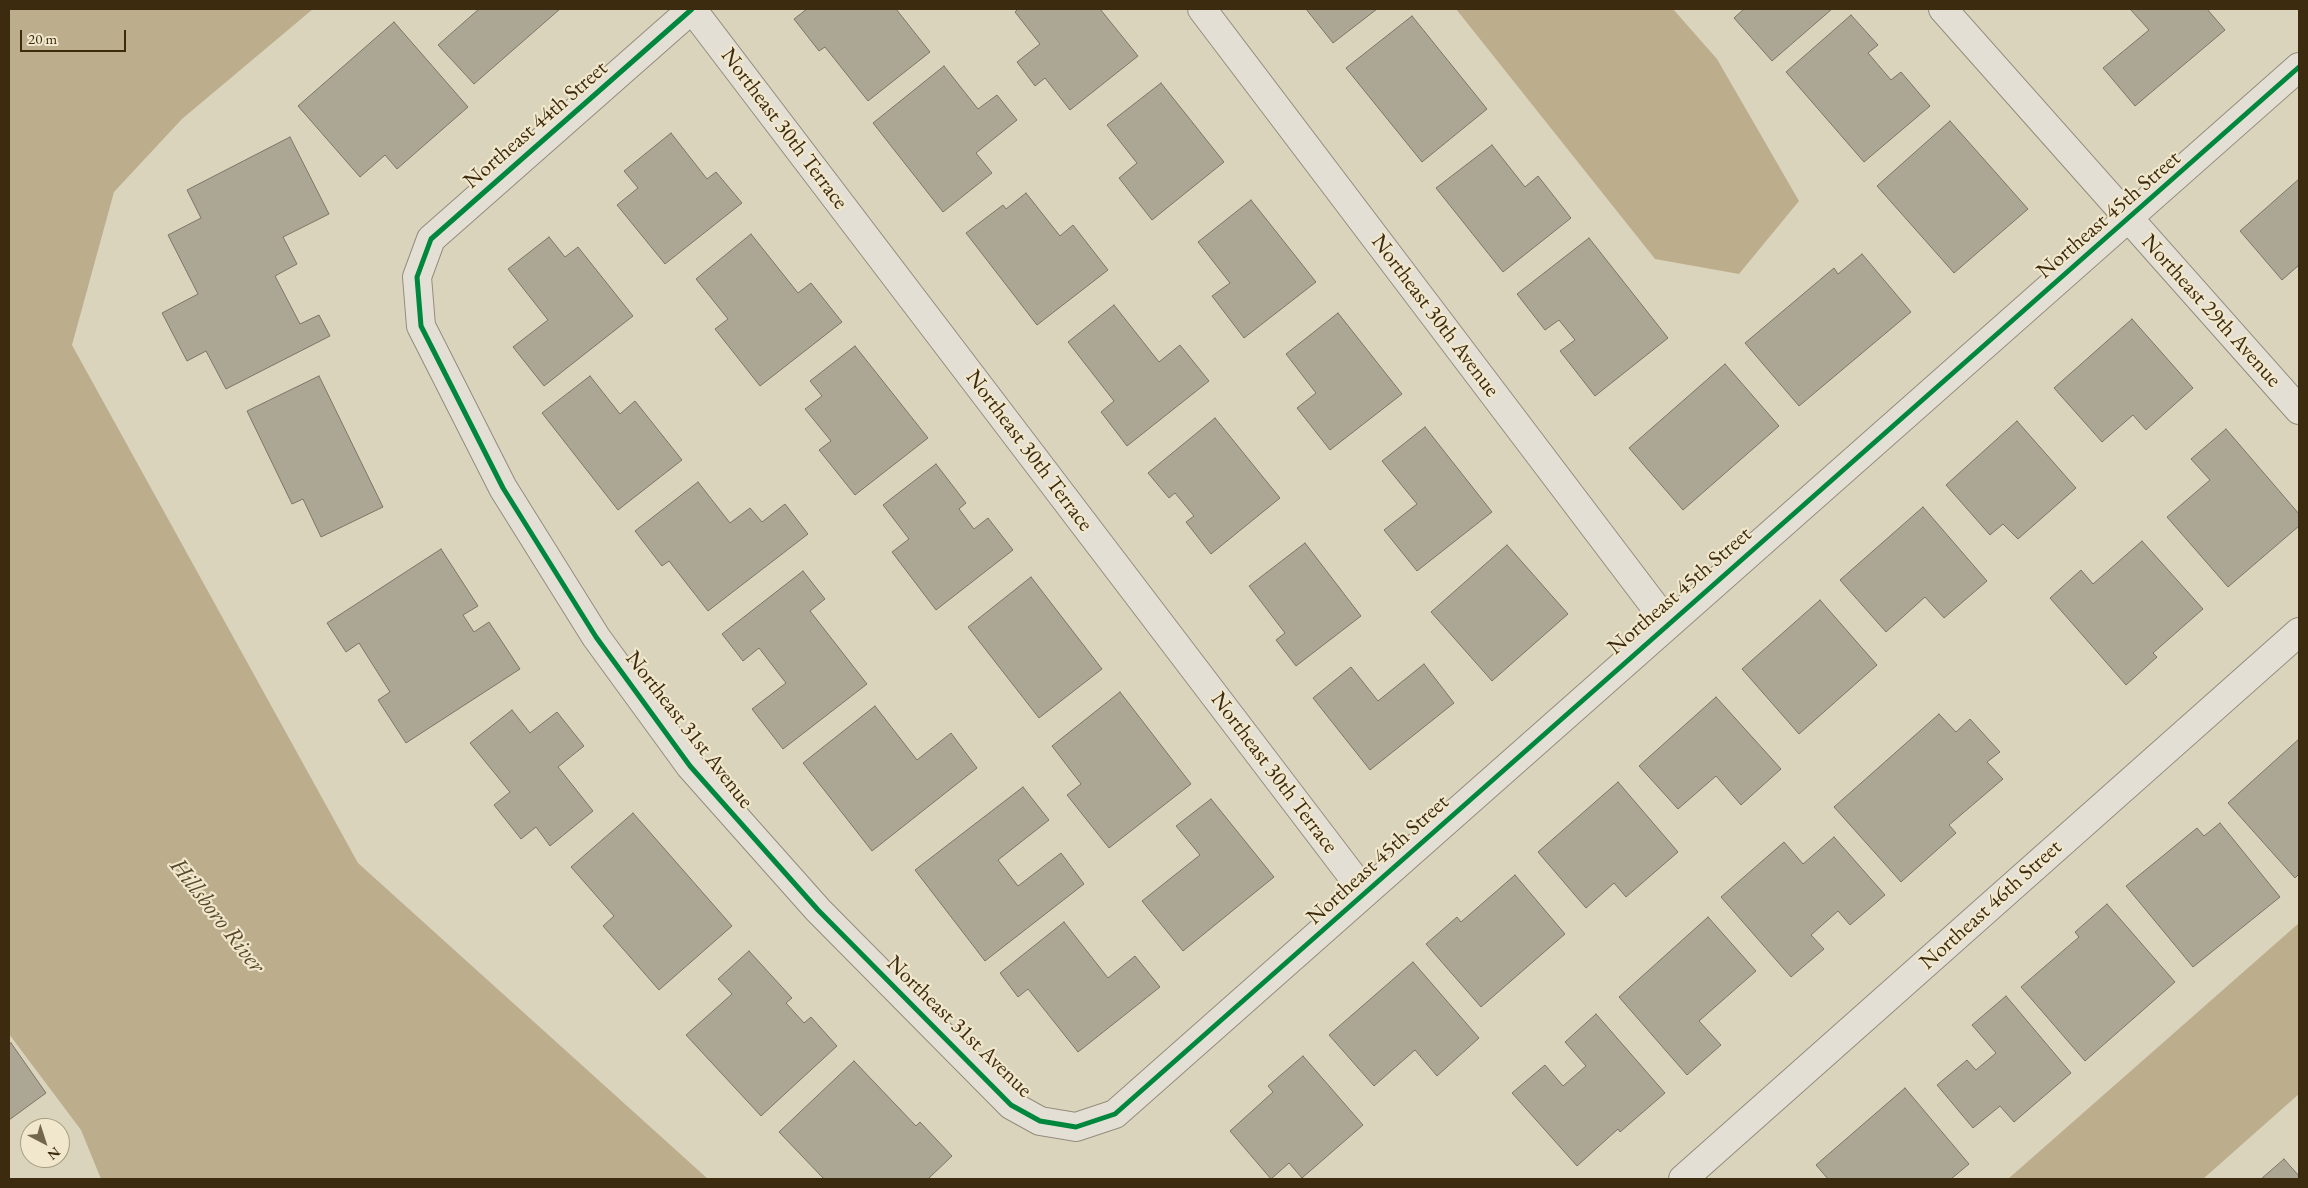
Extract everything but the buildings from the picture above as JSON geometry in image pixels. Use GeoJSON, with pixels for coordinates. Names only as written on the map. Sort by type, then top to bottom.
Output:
{"type":"FeatureCollection","features":[{"type":"Feature","properties":{"kind":"street","name":"Northeast 44th Street"},"geometry":{"type":"LineString","coordinates":[[417,277],[431,239],[692,9]]}},
{"type":"Feature","properties":{"kind":"street","name":"Northeast 30th Terrace"},"geometry":{"type":"LineString","coordinates":[[692,9],[1366,893]]}},
{"type":"Feature","properties":{"kind":"street","name":"Northeast 30th Avenue"},"geometry":{"type":"LineString","coordinates":[[1202,9],[1668,624]]}},
{"type":"Feature","properties":{"kind":"street","name":"Northeast 29th Avenue"},"geometry":{"type":"LineString","coordinates":[[1943,9],[2299,410]]}},
{"type":"Feature","properties":{"kind":"street","name":"Northeast 45th Street"},"geometry":{"type":"LineString","coordinates":[[1076,1128],[1115,1114],[1668,624],[2130,219],[2299,67]]}},
{"type":"Feature","properties":{"kind":"street","name":"Northeast 31st Avenue"},"geometry":{"type":"LineString","coordinates":[[417,277],[421,326],[503,488],[596,637],[690,766],[818,910],[1011,1105],[1040,1121],[1076,1128]]}},
{"type":"Feature","properties":{"kind":"street","name":"Northeast 46th Street"},"geometry":{"type":"LineString","coordinates":[[1683,1179],[2299,632]]}},
{"type":"Feature","properties":{"kind":"water","name":"Hillsboro River"},"geometry":{"type":"Polygon","coordinates":[[[9,9],[313,9],[182,119],[114,192],[72,345],[358,863],[708,1179],[101,1179],[81,1130],[9,1034],[9,9]]]}},
{"type":"Feature","properties":{"kind":"water"},"geometry":{"type":"Polygon","coordinates":[[[1456,9],[1673,9],[1717,59],[1799,201],[1739,274],[1655,259],[1456,9]]]}},
{"type":"Feature","properties":{"kind":"water"},"geometry":{"type":"Polygon","coordinates":[[[2299,923],[2299,1094],[2203,1179],[2008,1179],[2299,923]]]}},
{"type":"Feature","properties":{"kind":"cycle path"},"geometry":{"type":"LineString","coordinates":[[692,9],[431,239],[417,277],[421,326],[503,488],[596,637],[690,766],[818,910],[1011,1105],[1040,1121],[1076,1127],[1115,1114],[2299,67]]}}]}
